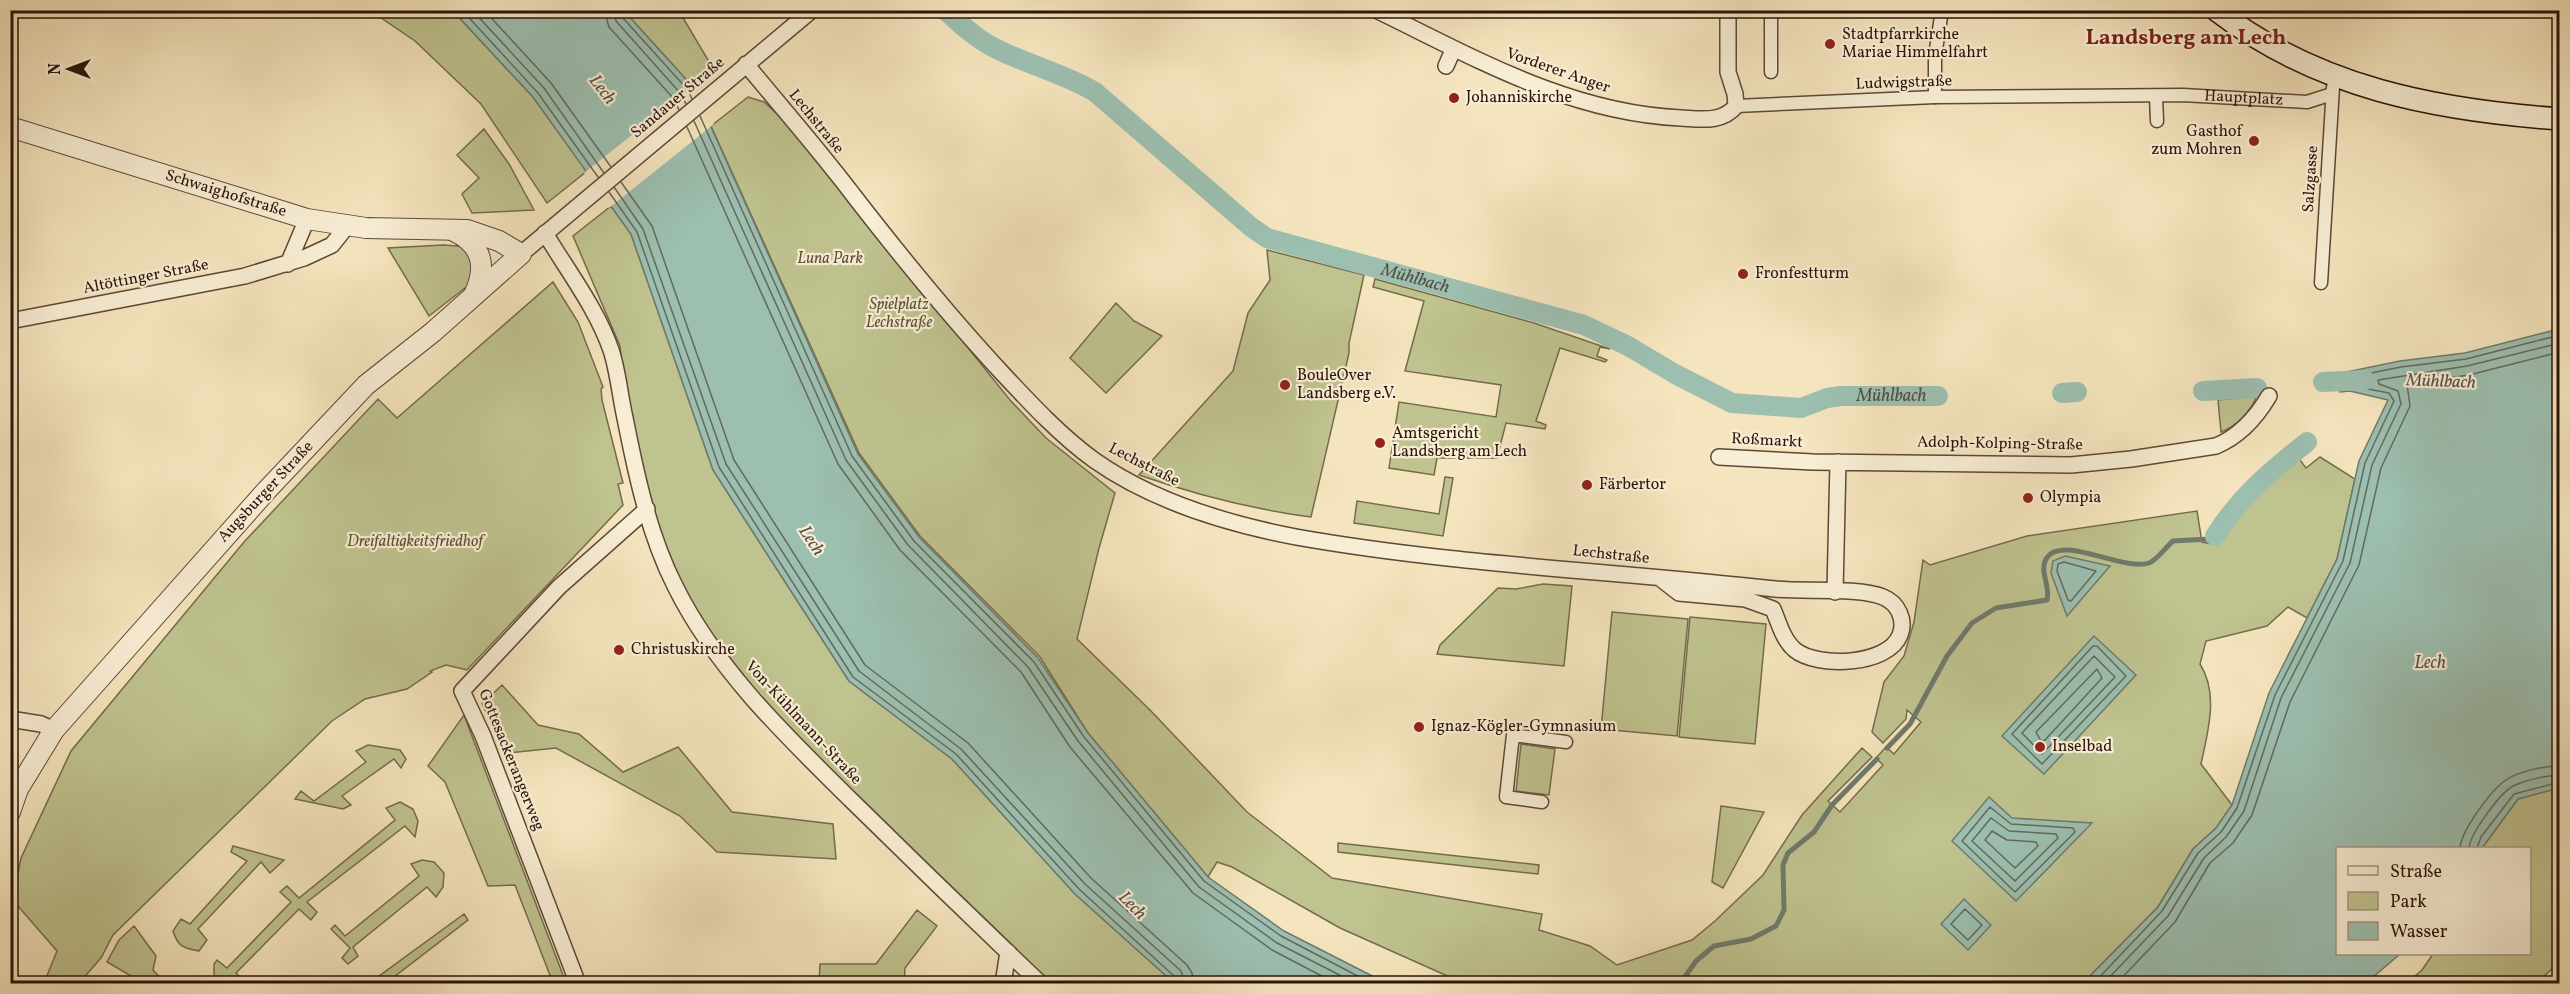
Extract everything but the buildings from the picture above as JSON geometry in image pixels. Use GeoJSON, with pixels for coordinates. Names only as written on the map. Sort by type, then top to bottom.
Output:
{"type":"FeatureCollection","features":[{"type":"Feature","properties":{"kind":"main road"},"geometry":{"type":"LineString","coordinates":[[2216,10],[2333,86],[2439,107],[2559,119]]}},
{"type":"Feature","properties":{"kind":"street","name":"Sandauer Straße"},"geometry":{"type":"LineString","coordinates":[[565,217],[812,10]]}},
{"type":"Feature","properties":{"kind":"street","name":"Vorderer Anger"},"geometry":{"type":"LineString","coordinates":[[1376,10],[1453,50],[1563,96],[1625,112],[1710,119],[1728,113],[1736,106]]}},
{"type":"Feature","properties":{"kind":"street"},"geometry":{"type":"LineString","coordinates":[[1728,10],[1728,72],[1736,106]]}},
{"type":"Feature","properties":{"kind":"street"},"geometry":{"type":"LineString","coordinates":[[1771,10],[1771,72]]}},
{"type":"Feature","properties":{"kind":"street"},"geometry":{"type":"LineString","coordinates":[[1935,98],[1935,56],[1942,10]]}},
{"type":"Feature","properties":{"kind":"street"},"geometry":{"type":"LineString","coordinates":[[1446,66],[1453,50]]}},
{"type":"Feature","properties":{"kind":"street","name":"Lechstraße"},"geometry":{"type":"LineString","coordinates":[[746,64],[963,331],[1058,428],[1094,459],[1127,480],[1194,510],[1296,537],[1480,561],[1661,579],[1874,594],[1893,602],[1902,620],[1900,636],[1890,648],[1861,660],[1823,659],[1798,653],[1786,641],[1773,609],[1745,599],[1679,593],[1661,579]]}},
{"type":"Feature","properties":{"kind":"street","name":"Hauptplatz"},"geometry":{"type":"LineString","coordinates":[[2073,97],[2156,96],[2307,102],[2333,86]]}},
{"type":"Feature","properties":{"kind":"street","name":"Salzgasse"},"geometry":{"type":"LineString","coordinates":[[2321,283],[2333,86]]}},
{"type":"Feature","properties":{"kind":"street"},"geometry":{"type":"LineString","coordinates":[[2156,96],[2157,121]]}},
{"type":"Feature","properties":{"kind":"street","name":"Ludwigstraße"},"geometry":{"type":"LineString","coordinates":[[1736,106],[1935,98],[2073,97]]}},
{"type":"Feature","properties":{"kind":"street","name":"Schwaighofstraße"},"geometry":{"type":"LineString","coordinates":[[10,127],[307,219],[347,226],[467,230],[487,236],[521,254]]}},
{"type":"Feature","properties":{"kind":"street","name":"Augsburger Straße"},"geometry":{"type":"LineString","coordinates":[[10,812],[18,789],[54,730],[190,575],[366,385],[565,217]]}},
{"type":"Feature","properties":{"kind":"street"},"geometry":{"type":"LineString","coordinates":[[288,264],[307,219]]}},
{"type":"Feature","properties":{"kind":"street","name":"Altöttinger Straße"},"geometry":{"type":"LineString","coordinates":[[10,321],[245,276],[288,264],[332,244],[347,226]]}},
{"type":"Feature","properties":{"kind":"street"},"geometry":{"type":"LineString","coordinates":[[448,229],[462,235],[482,255],[483,270],[472,297]]}},
{"type":"Feature","properties":{"kind":"street","name":"Von-Kühlmann-Straße"},"geometry":{"type":"LineString","coordinates":[[545,233],[597,320],[611,350],[646,509],[675,587],[722,662],[762,709],[826,776],[1041,984]]}},
{"type":"Feature","properties":{"kind":"street","name":"Adolph-Kolping-Straße"},"geometry":{"type":"LineString","coordinates":[[1813,462],[2071,465],[2177,452],[2227,441],[2252,421],[2269,396]]}},
{"type":"Feature","properties":{"kind":"street","name":"Roßmarkt"},"geometry":{"type":"LineString","coordinates":[[1719,457],[1813,462]]}},
{"type":"Feature","properties":{"kind":"street"},"geometry":{"type":"LineString","coordinates":[[1834,592],[1838,462]]}},
{"type":"Feature","properties":{"kind":"street","name":"Gottesackerangerweg"},"geometry":{"type":"LineString","coordinates":[[578,984],[483,736],[462,691],[559,587],[646,509]]}},
{"type":"Feature","properties":{"kind":"street"},"geometry":{"type":"LineString","coordinates":[[10,719],[41,724],[54,730]]}},
{"type":"Feature","properties":{"kind":"street"},"geometry":{"type":"LineString","coordinates":[[1542,802],[1506,797],[1513,735],[1566,742]]}},
{"type":"Feature","properties":{"kind":"street"},"geometry":{"type":"LineString","coordinates":[[1003,984],[1008,951]]}},
{"type":"Feature","properties":{"kind":"green space"},"geometry":{"type":"Polygon","coordinates":[[[371,11],[453,11],[533,97],[587,171],[547,203],[481,104],[415,41],[371,11]]]}},
{"type":"Feature","properties":{"kind":"green space"},"geometry":{"type":"Polygon","coordinates":[[[624,11],[679,11],[714,70],[693,87],[624,11]]]}},
{"type":"Feature","properties":{"kind":"green space"},"geometry":{"type":"Polygon","coordinates":[[[748,97],[764,102],[787,123],[1010,400],[1046,438],[1115,493],[1077,639],[1150,710],[1247,812],[1332,878],[1542,914],[1539,930],[1590,946],[1617,965],[1692,940],[1763,875],[1802,815],[1862,748],[1872,757],[1828,801],[1840,812],[1883,765],[1876,758],[1886,747],[1894,754],[1921,722],[1907,710],[1906,719],[1883,743],[1872,732],[1884,682],[1904,656],[1914,622],[1923,560],[1930,565],[2027,536],[2197,511],[2202,542],[2212,544],[2249,495],[2297,456],[2306,468],[2320,457],[2355,479],[2337,559],[2307,618],[2288,607],[2267,626],[2206,641],[2200,664],[2206,676],[2211,700],[2201,764],[2232,805],[2216,828],[2193,849],[2158,907],[2083,983],[1463,983],[1340,928],[1232,867],[1217,862],[1208,877],[1088,733],[1040,657],[920,536],[859,453],[711,126],[748,97]]]}},
{"type":"Feature","properties":{"kind":"green space"},"geometry":{"type":"Polygon","coordinates":[[[484,129],[509,164],[534,210],[472,213],[462,194],[479,178],[457,155],[484,129]]]}},
{"type":"Feature","properties":{"kind":"green space"},"geometry":{"type":"Polygon","coordinates":[[[611,206],[631,234],[713,470],[849,681],[952,759],[1075,894],[1174,983],[1051,983],[927,868],[770,709],[698,617],[679,585],[652,509],[626,405],[620,346],[573,236],[611,206]]]}},
{"type":"Feature","properties":{"kind":"green space"},"geometry":{"type":"Polygon","coordinates":[[[443,245],[471,247],[474,281],[429,316],[388,248],[443,245]]]}},
{"type":"Feature","properties":{"kind":"green space"},"geometry":{"type":"Polygon","coordinates":[[[1267,250],[1364,275],[1349,343],[1349,353],[1311,517],[1224,500],[1139,475],[1233,371],[1248,313],[1270,280],[1267,250]]]}},
{"type":"Feature","properties":{"kind":"green space"},"geometry":{"type":"Polygon","coordinates":[[[1375,279],[1534,323],[1610,349],[1600,347],[1597,356],[1607,360],[1605,362],[1560,348],[1536,421],[1546,425],[1545,429],[1506,423],[1497,458],[1437,458],[1434,475],[1389,468],[1399,402],[1496,417],[1501,385],[1405,371],[1424,301],[1373,287],[1375,279]]]}},
{"type":"Feature","properties":{"kind":"green space","name":"Dreifaltigkeitsfriedhof"},"geometry":{"type":"Polygon","coordinates":[[[553,282],[578,322],[603,387],[601,389],[602,400],[623,483],[618,484],[623,505],[467,670],[446,665],[430,671],[432,672],[407,689],[365,699],[332,721],[113,935],[101,958],[79,983],[44,983],[57,951],[17,905],[16,883],[21,858],[71,751],[244,542],[378,399],[397,418],[553,282]]]}},
{"type":"Feature","properties":{"kind":"green space"},"geometry":{"type":"Polygon","coordinates":[[[1116,303],[1134,321],[1162,336],[1106,393],[1070,358],[1116,303]]]}},
{"type":"Feature","properties":{"kind":"green space"},"geometry":{"type":"Polygon","coordinates":[[[2257,396],[2251,408],[2242,418],[2221,432],[2218,400],[2257,396]]]}},
{"type":"Feature","properties":{"kind":"green space"},"geometry":{"type":"Polygon","coordinates":[[[1445,477],[1453,478],[1443,536],[1354,523],[1357,501],[1439,514],[1445,477]]]}},
{"type":"Feature","properties":{"kind":"green space"},"geometry":{"type":"Polygon","coordinates":[[[1543,584],[1572,586],[1564,666],[1437,654],[1440,645],[1498,588],[1516,589],[1543,584]]]}},
{"type":"Feature","properties":{"kind":"green space"},"geometry":{"type":"Polygon","coordinates":[[[1612,612],[1688,619],[1677,736],[1601,729],[1612,612]]]}},
{"type":"Feature","properties":{"kind":"green space"},"geometry":{"type":"Polygon","coordinates":[[[1690,617],[1766,624],[1755,744],[1679,737],[1690,617]]]}},
{"type":"Feature","properties":{"kind":"green space"},"geometry":{"type":"Polygon","coordinates":[[[502,685],[538,725],[579,734],[623,772],[678,747],[732,812],[833,824],[836,859],[717,852],[680,816],[556,748],[507,753],[482,704],[502,685]]]}},
{"type":"Feature","properties":{"kind":"green space"},"geometry":{"type":"Polygon","coordinates":[[[464,715],[566,983],[553,983],[515,885],[488,886],[445,782],[428,766],[464,715]]]}},
{"type":"Feature","properties":{"kind":"green space"},"geometry":{"type":"Polygon","coordinates":[[[1521,744],[1555,749],[1549,795],[1516,791],[1521,744]]]}},
{"type":"Feature","properties":{"kind":"green space"},"geometry":{"type":"Polygon","coordinates":[[[368,745],[400,750],[406,759],[401,768],[394,759],[342,796],[351,805],[343,809],[295,799],[301,791],[314,801],[366,762],[356,751],[368,745]]]}},
{"type":"Feature","properties":{"kind":"green space"},"geometry":{"type":"Polygon","coordinates":[[[2559,788],[2559,963],[2536,983],[2406,984],[2422,970],[2432,955],[2531,955],[2531,847],[2483,847],[2518,799],[2559,788]]]}},
{"type":"Feature","properties":{"kind":"green space"},"geometry":{"type":"Polygon","coordinates":[[[400,802],[413,809],[418,821],[415,837],[405,826],[307,902],[317,912],[311,920],[299,909],[236,973],[245,983],[218,983],[214,977],[214,964],[217,960],[227,968],[291,902],[280,892],[287,886],[299,898],[395,820],[386,808],[400,802]]]}},
{"type":"Feature","properties":{"kind":"green space"},"geometry":{"type":"Polygon","coordinates":[[[1721,806],[1764,812],[1723,888],[1712,882],[1721,806]]]}},
{"type":"Feature","properties":{"kind":"green space"},"geometry":{"type":"Polygon","coordinates":[[[1338,843],[1539,865],[1538,874],[1338,852],[1338,843]]]}},
{"type":"Feature","properties":{"kind":"green space"},"geometry":{"type":"Polygon","coordinates":[[[233,846],[284,860],[270,873],[261,862],[198,929],[207,940],[199,951],[185,948],[179,944],[173,931],[181,919],[190,924],[247,861],[231,852],[233,846]]]}},
{"type":"Feature","properties":{"kind":"green space"},"geometry":{"type":"Polygon","coordinates":[[[422,860],[434,862],[444,873],[443,887],[436,897],[427,887],[353,947],[358,956],[348,964],[342,958],[350,948],[331,929],[335,925],[345,936],[419,876],[411,864],[422,860]]]}},
{"type":"Feature","properties":{"kind":"green space"},"geometry":{"type":"Polygon","coordinates":[[[917,910],[937,926],[905,968],[904,983],[819,983],[820,964],[876,964],[917,910]]]}},
{"type":"Feature","properties":{"kind":"green space"},"geometry":{"type":"Polygon","coordinates":[[[464,914],[468,920],[386,983],[371,982],[464,914]]]}},
{"type":"Feature","properties":{"kind":"green space"},"geometry":{"type":"Polygon","coordinates":[[[134,926],[156,956],[153,970],[165,983],[139,983],[138,980],[107,962],[119,940],[134,926]]]}},
{"type":"Feature","properties":{"kind":"water"},"geometry":{"type":"Polygon","coordinates":[[[453,11],[624,11],[693,87],[858,454],[919,537],[1038,658],[1088,733],[1208,877],[1284,931],[1386,983],[1174,983],[1075,894],[952,759],[849,681],[713,470],[631,234],[533,97],[453,11]]]}},
{"type":"Feature","properties":{"kind":"water","name":"Lech"},"geometry":{"type":"Polygon","coordinates":[[[2559,329],[2559,788],[2518,799],[2483,847],[2336,847],[2336,955],[2399,955],[2366,983],[2083,983],[2158,907],[2193,849],[2216,828],[2232,805],[2269,693],[2337,559],[2359,461],[2388,400],[2350,391],[2340,392],[2341,373],[2400,361],[2465,353],[2559,329]]]}},
{"type":"Feature","properties":{"kind":"water"},"geometry":{"type":"Polygon","coordinates":[[[2065,556],[2110,566],[2067,616],[2051,573],[2053,561],[2065,556]]]}},
{"type":"Feature","properties":{"kind":"water"},"geometry":{"type":"Polygon","coordinates":[[[2094,636],[2136,675],[2044,774],[2002,736],[2094,636]]]}},
{"type":"Feature","properties":{"kind":"water"},"geometry":{"type":"Polygon","coordinates":[[[1989,797],[2012,818],[2092,823],[2016,901],[1952,841],[1989,797]]]}},
{"type":"Feature","properties":{"kind":"water"},"geometry":{"type":"Polygon","coordinates":[[[1964,899],[1991,925],[1968,950],[1941,924],[1964,899]]]}},
{"type":"Feature","properties":{"kind":"pier"},"geometry":{"type":"Polygon","coordinates":[[[695,85],[714,124],[609,208],[584,173],[695,85]]]}},
{"type":"Feature","properties":{"kind":"waterway","name":"Mühlbach"},"geometry":{"type":"LineString","coordinates":[[945,10],[971,33],[989,45],[1095,92],[1251,227],[1267,238],[1584,325],[1628,346],[1675,374],[1732,403],[1801,408],[1827,398],[1841,396],[1938,396]]}},
{"type":"Feature","properties":{"kind":"waterway","name":"Mühlbach"},"geometry":{"type":"LineString","coordinates":[[2323,382],[2365,380]]}},
{"type":"Feature","properties":{"kind":"waterway","name":"Mühlbach"},"geometry":{"type":"LineString","coordinates":[[2203,391],[2257,388]]}},
{"type":"Feature","properties":{"kind":"waterway","name":"Mühlbach"},"geometry":{"type":"LineString","coordinates":[[2062,393],[2077,392]]}},
{"type":"Feature","properties":{"kind":"waterway"},"geometry":{"type":"LineString","coordinates":[[2215,536],[2246,496],[2268,474],[2307,442]]}},
{"type":"Feature","properties":{"kind":"waterway"},"geometry":{"type":"LineString","coordinates":[[1887,748],[1910,724],[1947,656],[1972,623],[1996,608],[2047,600],[2048,590],[2044,564],[2053,552],[2078,551],[2124,563],[2149,563],[2173,541],[2210,539],[2215,536]]}},
{"type":"Feature","properties":{"kind":"waterway"},"geometry":{"type":"LineString","coordinates":[[1680,984],[1696,961],[1714,946],[1751,939],[1776,926],[1784,910],[1783,865],[1788,853],[1814,832],[1832,805],[1877,759]]}},
{"type":"Feature","properties":{"kind":"place","name":"Stadtpfarrkirche Mariae Himmelfahrt"},"geometry":{"type":"Point","coordinates":[1830,44]}},
{"type":"Feature","properties":{"kind":"place","name":"Johanniskirche"},"geometry":{"type":"Point","coordinates":[1454,98]}},
{"type":"Feature","properties":{"kind":"place","name":"Gasthof zum Mohren"},"geometry":{"type":"Point","coordinates":[2254,141]}},
{"type":"Feature","properties":{"kind":"place","name":"Fronfestturm"},"geometry":{"type":"Point","coordinates":[1743,274]}},
{"type":"Feature","properties":{"kind":"place","name":"BouleOver Landsberg e.V."},"geometry":{"type":"Point","coordinates":[1285,385]}},
{"type":"Feature","properties":{"kind":"place","name":"Amtsgericht Landsberg am Lech"},"geometry":{"type":"Point","coordinates":[1380,443]}},
{"type":"Feature","properties":{"kind":"place","name":"Färbertor"},"geometry":{"type":"Point","coordinates":[1587,485]}},
{"type":"Feature","properties":{"kind":"place","name":"Olympia"},"geometry":{"type":"Point","coordinates":[2028,498]}},
{"type":"Feature","properties":{"kind":"place","name":"Christuskirche"},"geometry":{"type":"Point","coordinates":[619,650]}},
{"type":"Feature","properties":{"kind":"place","name":"Ignaz-Kögler-Gymnasium"},"geometry":{"type":"Point","coordinates":[1419,727]}},
{"type":"Feature","properties":{"kind":"place","name":"Inselbad"},"geometry":{"type":"Point","coordinates":[2040,747]}},
{"type":"Feature","properties":{"kind":"district","name":"Landsberg am Lech"},"geometry":{"type":"Point","coordinates":[2186,38]}},
{"type":"Feature","properties":{"kind":"park label","name":"Luna Park"},"geometry":{"type":"Point","coordinates":[830,259]}},
{"type":"Feature","properties":{"kind":"park label","name":"Spielplatz Lechstraße"},"geometry":{"type":"Point","coordinates":[899,314]}}]}
